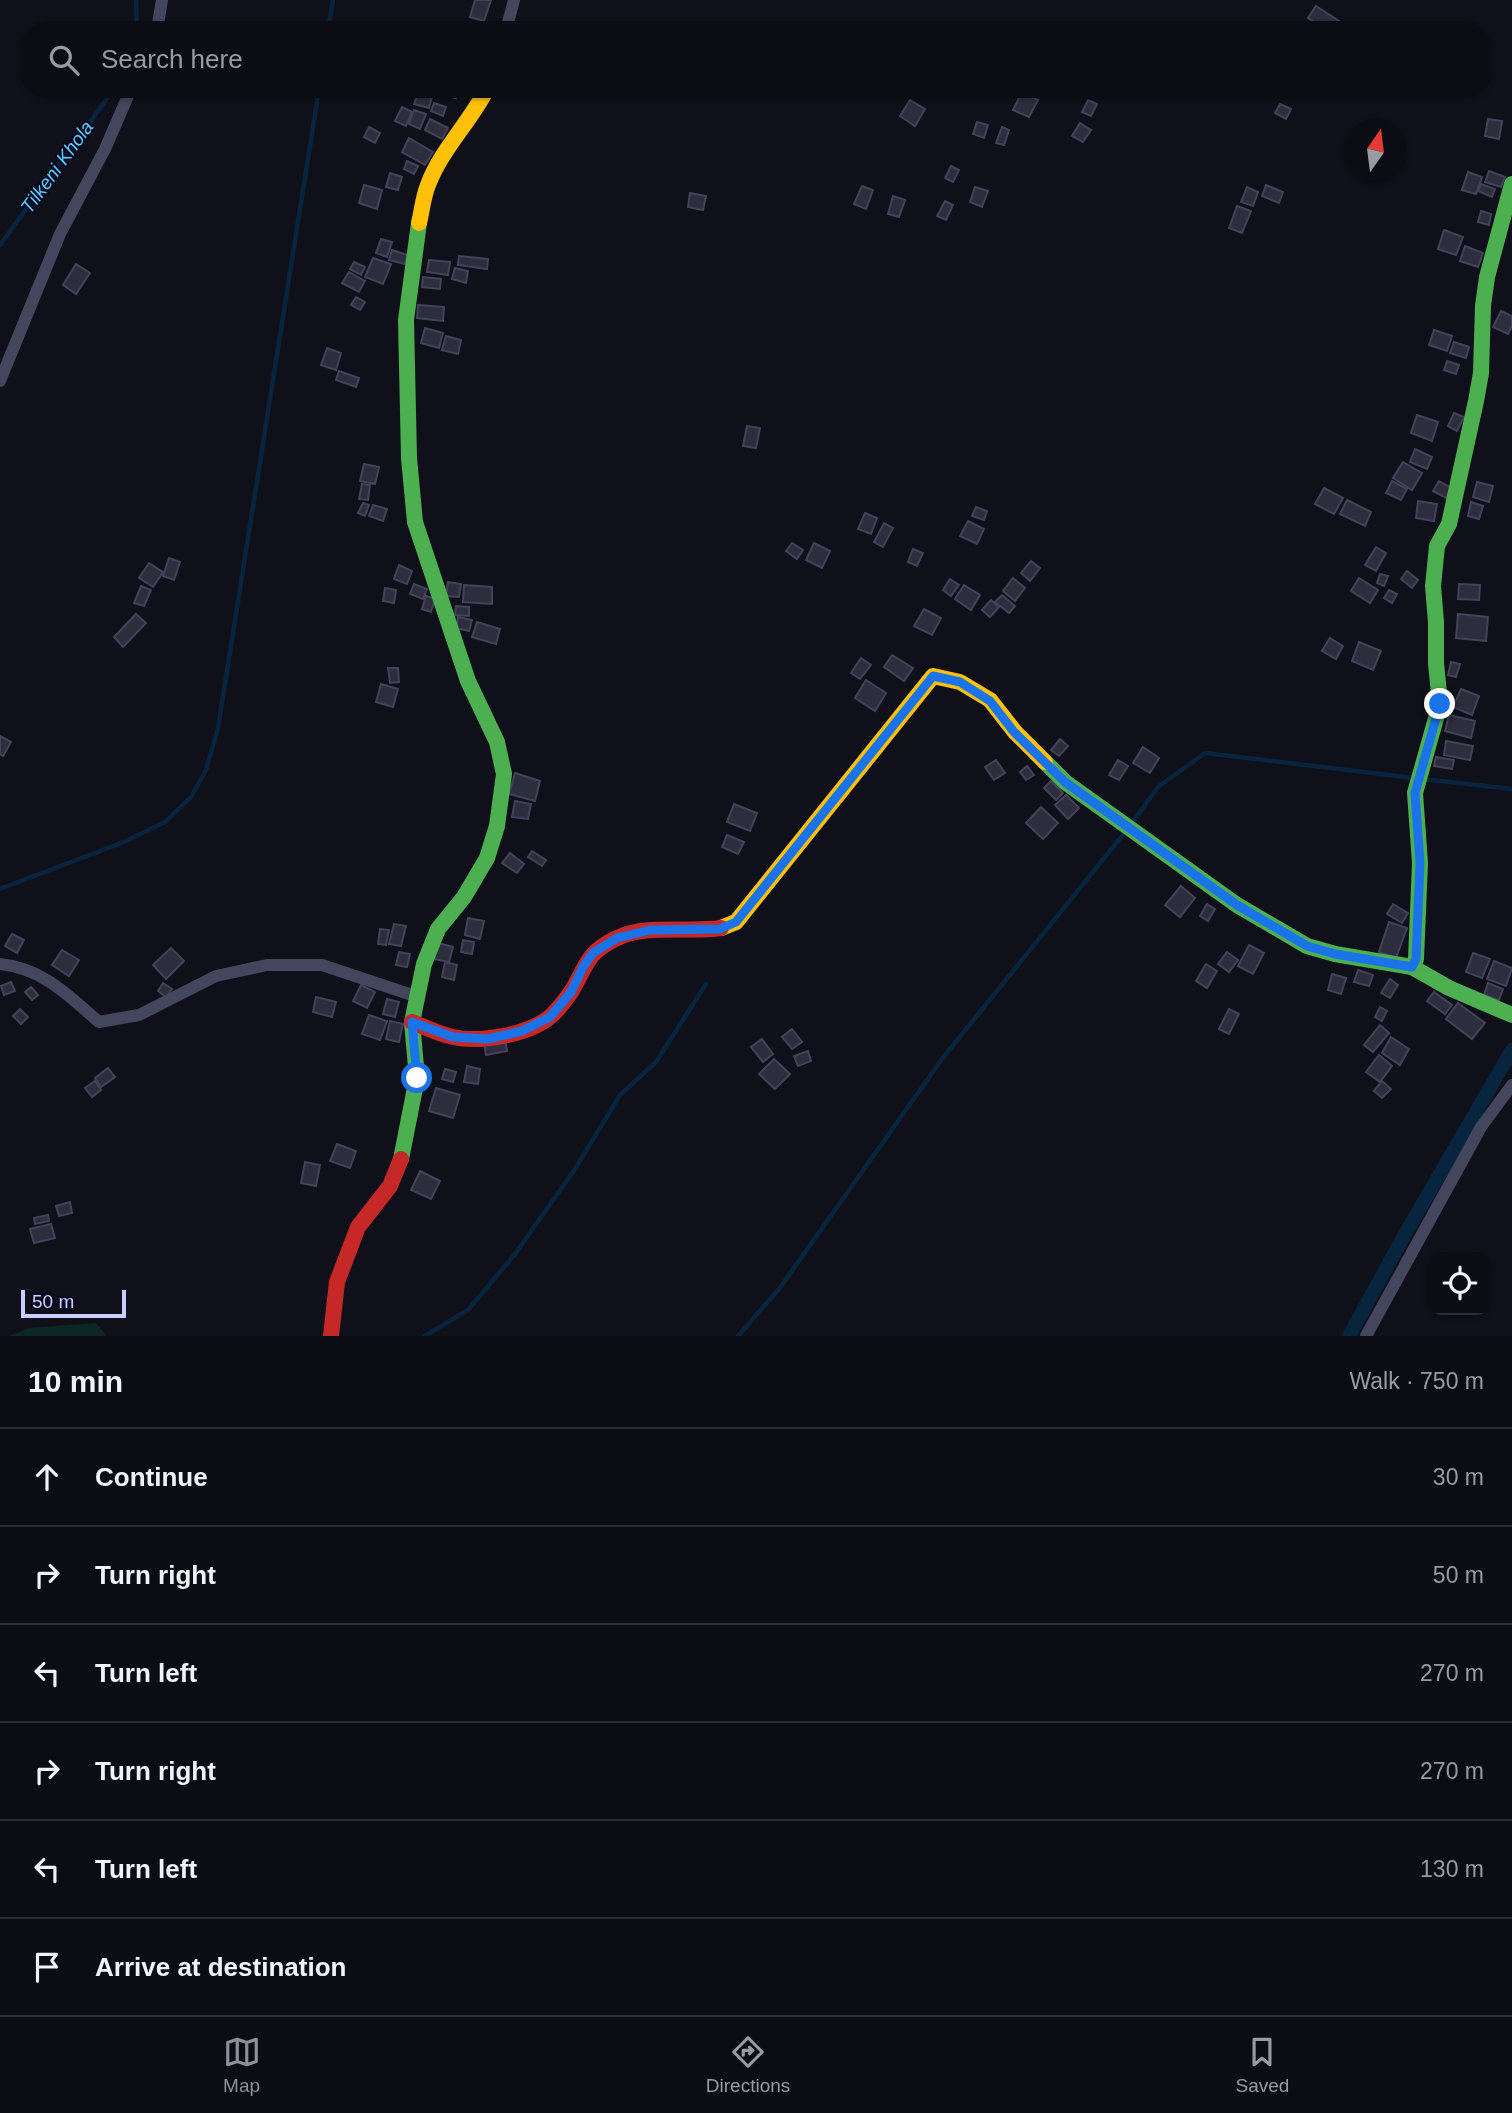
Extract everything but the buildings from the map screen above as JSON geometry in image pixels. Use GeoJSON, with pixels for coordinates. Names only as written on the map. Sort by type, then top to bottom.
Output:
{"type":"FeatureCollection","features":[{"type":"Feature","properties":{"kind":"street"},"geometry":{"type":"LineString","coordinates":[[158,21],[162,0]]}},
{"type":"Feature","properties":{"kind":"street"},"geometry":{"type":"LineString","coordinates":[[508,21],[514,0]]}},
{"type":"Feature","properties":{"kind":"street"},"geometry":{"type":"LineString","coordinates":[[0,381],[60,234],[105,149],[127,98]]}},
{"type":"Feature","properties":{"kind":"street"},"geometry":{"type":"LineString","coordinates":[[331,1336],[337,1282],[358,1227],[390,1186],[403,1153],[417,1078],[412,1022],[424,964],[438,929],[464,897],[487,858],[497,826],[504,774],[497,742],[468,681],[415,522],[409,458],[406,320],[419,222],[428,184],[482,98]]}},
{"type":"Feature","properties":{"kind":"street"},"geometry":{"type":"LineString","coordinates":[[1412,967],[1416,959],[1420,863],[1415,793],[1440,704],[1433,586],[1437,546],[1449,524],[1476,401],[1481,373],[1486,277],[1512,184]]}},
{"type":"Feature","properties":{"kind":"street"},"geometry":{"type":"LineString","coordinates":[[412,1022],[453,1037],[488,1039],[522,1031],[550,1017],[571,992],[593,953],[617,938],[650,930],[720,929],[736,922],[933,676],[960,682],[990,701],[1014,732],[1065,782],[1237,905],[1307,946],[1335,954],[1412,967],[1450,988],[1512,1015]]}},
{"type":"Feature","properties":{"kind":"street"},"geometry":{"type":"LineString","coordinates":[[0,964],[13,965],[41,975],[99,1022],[139,1015],[216,976],[267,965],[321,965],[418,997]]}},
{"type":"Feature","properties":{"kind":"street"},"geometry":{"type":"LineString","coordinates":[[1366,1336],[1481,1128],[1512,1085]]}},
{"type":"Feature","properties":{"kind":"green space"},"geometry":{"type":"Polygon","coordinates":[[[96,1323],[107,1336],[9,1336],[29,1328],[96,1323]]]}},
{"type":"Feature","properties":{"kind":"waterway","name":"Tilkeni Khola"},"geometry":{"type":"LineString","coordinates":[[136,0],[137,21]]}},
{"type":"Feature","properties":{"kind":"waterway"},"geometry":{"type":"LineString","coordinates":[[330,21],[333,0]]}},
{"type":"Feature","properties":{"kind":"waterway","name":"Tilkeni Khola"},"geometry":{"type":"LineString","coordinates":[[0,245],[107,98]]}},
{"type":"Feature","properties":{"kind":"waterway"},"geometry":{"type":"LineString","coordinates":[[0,889],[124,842],[165,822],[191,797],[206,770],[218,728],[318,98]]}},
{"type":"Feature","properties":{"kind":"waterway"},"geometry":{"type":"LineString","coordinates":[[1132,823],[1158,787],[1205,753],[1414,778]]}},
{"type":"Feature","properties":{"kind":"waterway"},"geometry":{"type":"LineString","coordinates":[[1422,779],[1512,789]]}},
{"type":"Feature","properties":{"kind":"waterway"},"geometry":{"type":"LineString","coordinates":[[738,1336],[779,1289],[942,1059],[1126,831]]}},
{"type":"Feature","properties":{"kind":"waterway"},"geometry":{"type":"LineString","coordinates":[[425,1336],[468,1310],[515,1254],[575,1169],[620,1095],[656,1062],[706,984]]}},
{"type":"Feature","properties":{"kind":"waterway"},"geometry":{"type":"LineString","coordinates":[[1349,1336],[1512,1050]]}},
{"type":"Feature","properties":{"kind":"traffic: fast"},"geometry":{"type":"LineString","coordinates":[[1412,967],[1416,959],[1420,863],[1415,793],[1440,704],[1433,586],[1437,546],[1449,524],[1476,401],[1481,373],[1483,306],[1487,277],[1512,184]]}},
{"type":"Feature","properties":{"kind":"traffic: fast"},"geometry":{"type":"LineString","coordinates":[[401,1159],[417,1078],[412,1022],[424,964],[438,929],[464,897],[487,858],[497,826],[504,774],[497,742],[468,681],[415,522],[409,458],[406,320],[419,223]]}},
{"type":"Feature","properties":{"kind":"traffic: fast"},"geometry":{"type":"LineString","coordinates":[[1045,762],[1065,782],[1237,905],[1307,946],[1335,954],[1412,967],[1449,988],[1512,1015]]}},
{"type":"Feature","properties":{"kind":"traffic: slow"},"geometry":{"type":"LineString","coordinates":[[419,223],[425,194],[434,172],[481,98]]}},
{"type":"Feature","properties":{"kind":"traffic: slow"},"geometry":{"type":"LineString","coordinates":[[721,928],[736,922],[933,676],[960,682],[990,700],[1015,732],[1045,762]]}},
{"type":"Feature","properties":{"kind":"traffic: jam"},"geometry":{"type":"LineString","coordinates":[[412,1022],[464,1039],[517,1033],[542,1023],[554,1014],[571,992],[592,956],[615,939],[640,931],[721,928]]}},
{"type":"Feature","properties":{"kind":"traffic: jam"},"geometry":{"type":"LineString","coordinates":[[331,1336],[337,1282],[358,1227],[390,1186],[401,1159]]}},
{"type":"Feature","properties":{"kind":"route"},"geometry":{"type":"LineString","coordinates":[[417,1078],[412,1022],[453,1037],[488,1039],[522,1031],[550,1017],[571,992],[593,953],[617,938],[650,930],[720,929],[736,922],[933,676],[960,682],[990,701],[1014,732],[1065,782],[1237,905],[1307,946],[1335,954],[1412,967],[1416,959],[1420,863],[1415,793],[1440,704]]}}]}
